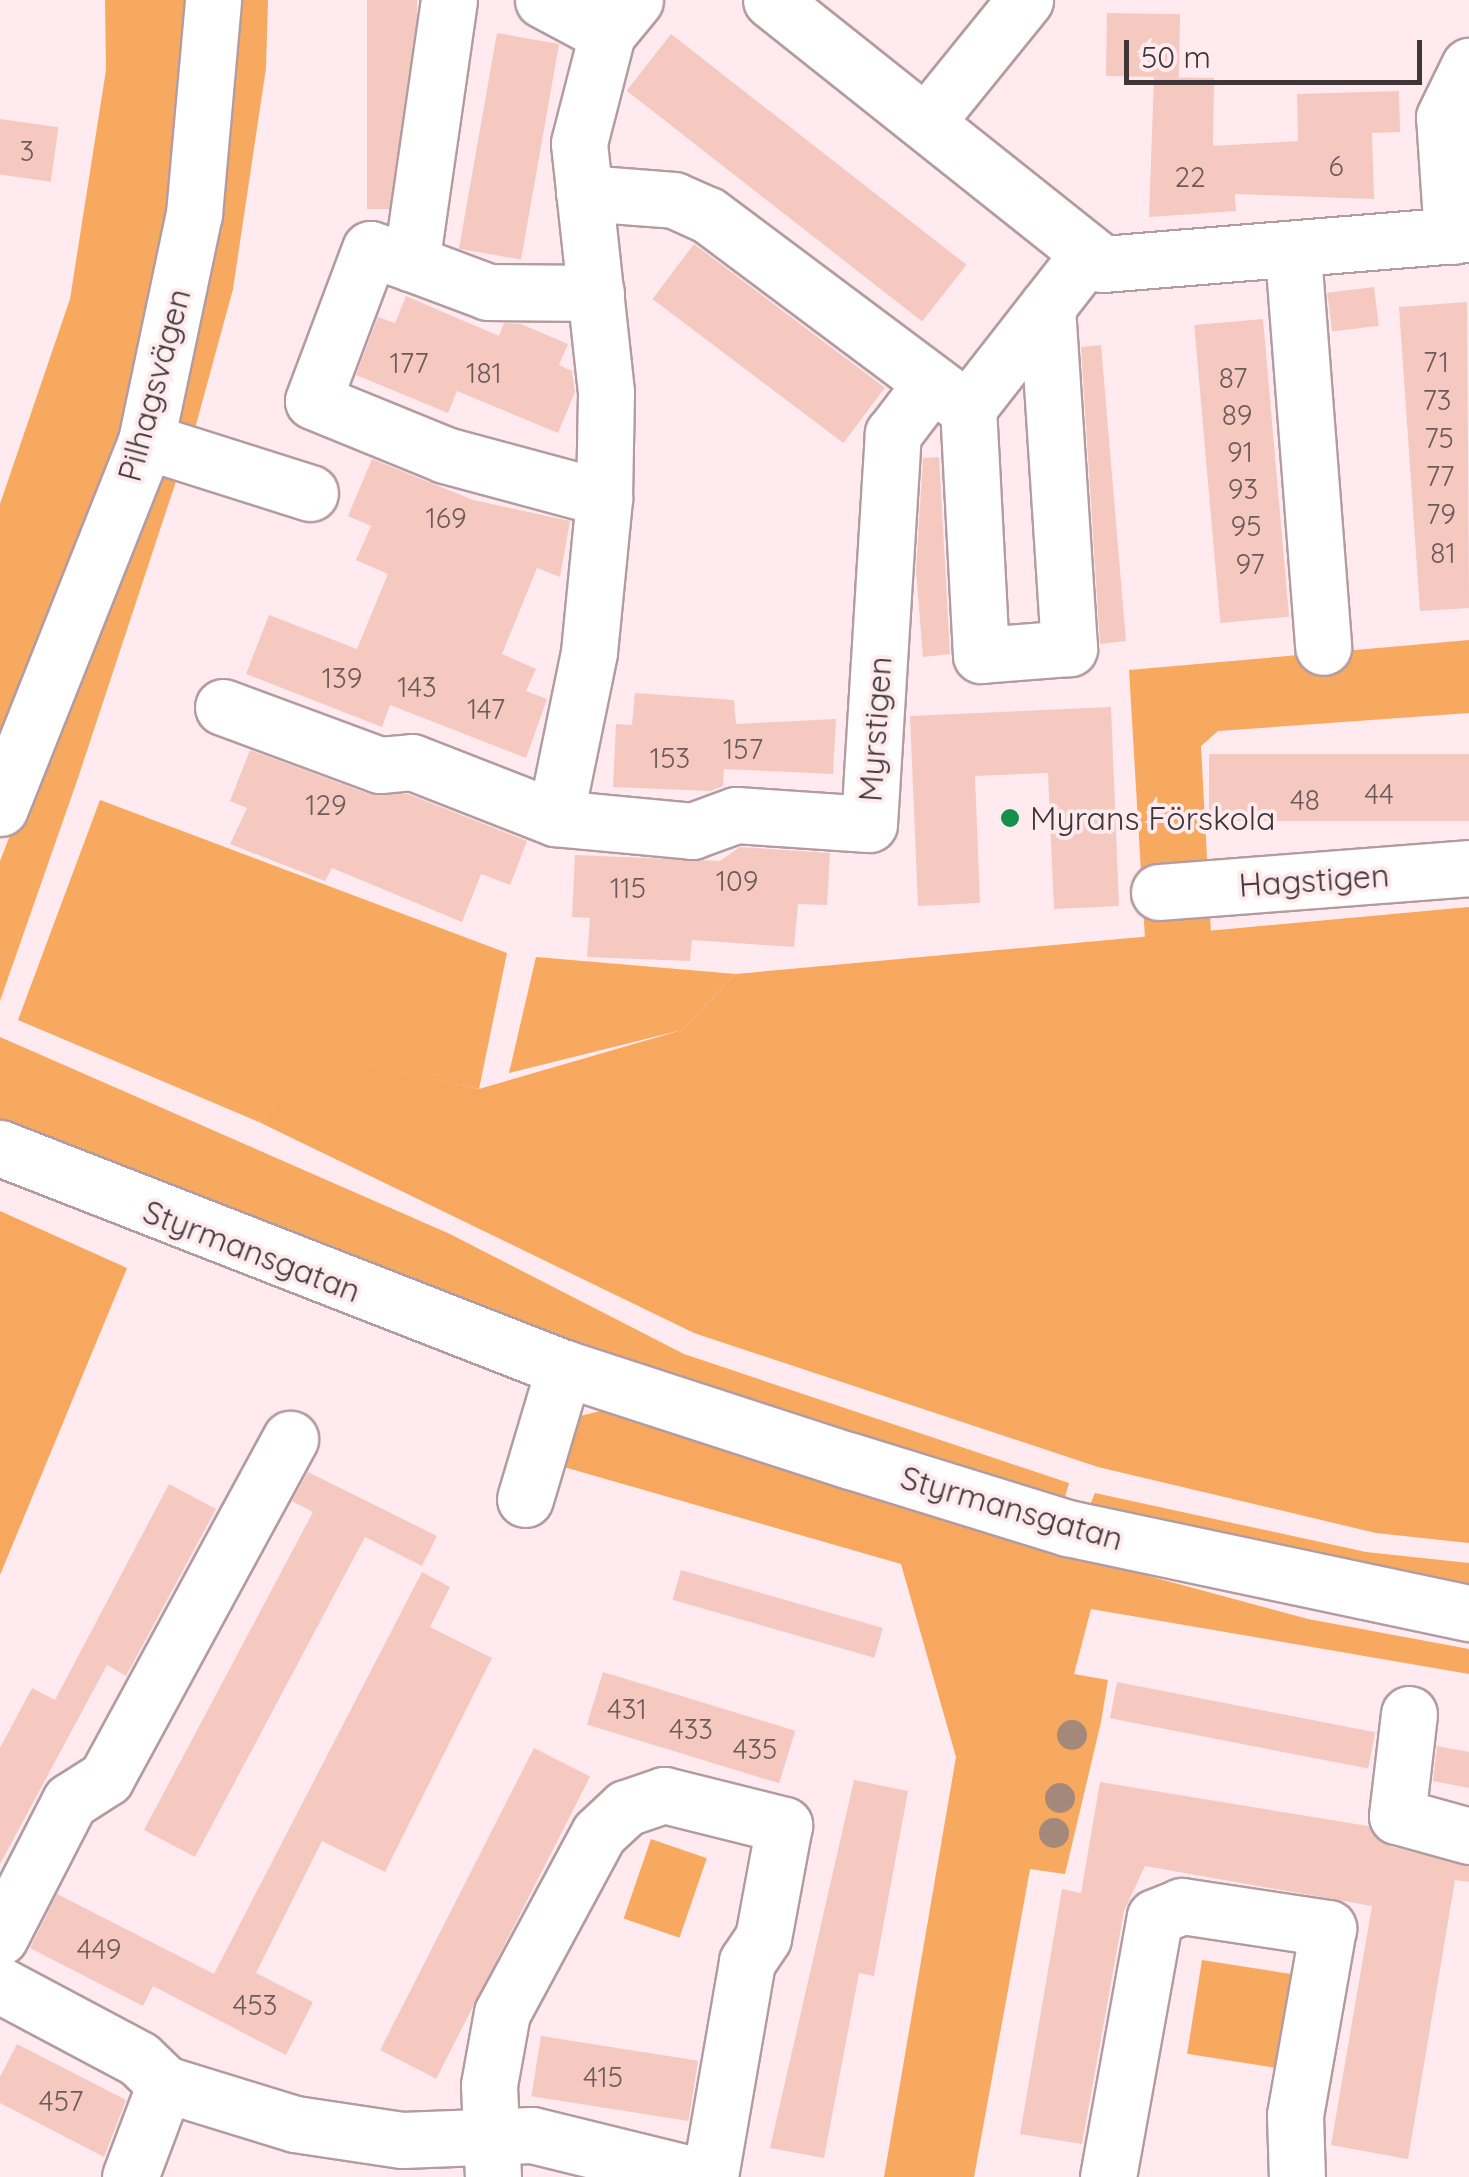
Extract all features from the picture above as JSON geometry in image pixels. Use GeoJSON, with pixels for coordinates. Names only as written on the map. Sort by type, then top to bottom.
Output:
{"type":"FeatureCollection","features":[{"type":"Feature","properties":{"kind":"street","name":"Pilhagsvägen"},"geometry":{"type":"LineString","coordinates":[[0,808],[146,441],[194,214],[213,0]]}},
{"type":"Feature","properties":{"kind":"street"},"geometry":{"type":"LineString","coordinates":[[411,262],[449,0]]}},
{"type":"Feature","properties":{"kind":"street"},"geometry":{"type":"LineString","coordinates":[[543,0],[621,17],[579,143],[596,293],[604,498],[589,652],[555,818]]}},
{"type":"Feature","properties":{"kind":"street"},"geometry":{"type":"LineString","coordinates":[[771,0],[928,120],[1085,258],[1293,254],[1461,235],[1444,117],[1469,66]]}},
{"type":"Feature","properties":{"kind":"street"},"geometry":{"type":"LineString","coordinates":[[928,120],[1025,0]]}},
{"type":"Feature","properties":{"kind":"street"},"geometry":{"type":"LineString","coordinates":[[584,193],[674,200],[708,215],[948,398],[981,655],[1069,648],[1048,307]]}},
{"type":"Feature","properties":{"kind":"street"},"geometry":{"type":"LineString","coordinates":[[596,293],[488,292],[370,249],[312,401],[445,455],[604,498]]}},
{"type":"Feature","properties":{"kind":"street"},"geometry":{"type":"LineString","coordinates":[[1293,254],[1324,647]]}},
{"type":"Feature","properties":{"kind":"street","name":"Myrstigen"},"geometry":{"type":"LineString","coordinates":[[223,706],[380,765],[412,762],[555,818],[692,831],[736,816],[870,824],[893,434],[948,398],[1048,307],[1085,258]]}},
{"type":"Feature","properties":{"kind":"street"},"geometry":{"type":"LineString","coordinates":[[146,441],[310,492]]}},
{"type":"Feature","properties":{"kind":"street","name":"Hagstigen"},"geometry":{"type":"LineString","coordinates":[[1159,892],[1469,868]]}},
{"type":"Feature","properties":{"kind":"street","name":"Styrmansgatan"},"geometry":{"type":"LineString","coordinates":[[0,1148],[564,1368],[1068,1528],[1366,1598],[1469,1614]]}},
{"type":"Feature","properties":{"kind":"street"},"geometry":{"type":"LineString","coordinates":[[525,1499],[564,1368]]}},
{"type":"Feature","properties":{"kind":"street"},"geometry":{"type":"LineString","coordinates":[[0,1937],[70,1801],[106,1778],[290,1439]]}},
{"type":"Feature","properties":{"kind":"street"},"geometry":{"type":"LineString","coordinates":[[1408,1714],[1397,1816],[1469,1836]]}},
{"type":"Feature","properties":{"kind":"street"},"geometry":{"type":"LineString","coordinates":[[4,1996],[139,2059],[165,2084],[295,2124],[493,2157],[532,2135],[706,2177],[748,1962],[777,1884],[784,1824],[664,1795],[626,1808],[598,1834],[502,2013],[489,2085],[493,2157]]}},
{"type":"Feature","properties":{"kind":"street"},"geometry":{"type":"LineString","coordinates":[[1108,2177],[1155,1917],[1182,1906],[1328,1928],[1295,2115],[1297,2177]]}},
{"type":"Feature","properties":{"kind":"street"},"geometry":{"type":"LineString","coordinates":[[130,2177],[165,2084]]}},
{"type":"Feature","properties":{"kind":"shaded area"},"geometry":{"type":"Polygon","coordinates":[[[105,0],[197,0],[193,91],[123,440],[0,747],[0,504],[70,299],[106,70],[105,0]]]}},
{"type":"Feature","properties":{"kind":"shaded area"},"geometry":{"type":"Polygon","coordinates":[[[238,0],[268,0],[266,68],[233,289],[194,432],[174,429],[234,81],[238,0]]]}},
{"type":"Feature","properties":{"kind":"shaded area"},"geometry":{"type":"Polygon","coordinates":[[[182,463],[0,1001],[0,861],[153,467],[182,463]]]}},
{"type":"Feature","properties":{"kind":"shaded area"},"geometry":{"type":"Polygon","coordinates":[[[1469,640],[1469,713],[1218,731],[1201,746],[1211,933],[1145,939],[1129,670],[1469,640]]]}},
{"type":"Feature","properties":{"kind":"shaded area"},"geometry":{"type":"Polygon","coordinates":[[[100,800],[507,953],[479,1089],[323,1056],[259,1122],[18,1020],[100,800]]]}},
{"type":"Feature","properties":{"kind":"shaded area"},"geometry":{"type":"Polygon","coordinates":[[[1469,907],[1469,1543],[1376,1533],[1098,1467],[694,1333],[259,1122],[323,1055],[479,1089],[682,1030],[736,974],[1469,907]]]}},
{"type":"Feature","properties":{"kind":"shaded area"},"geometry":{"type":"Polygon","coordinates":[[[536,957],[736,974],[682,1030],[509,1073],[536,957]]]}},
{"type":"Feature","properties":{"kind":"shaded area"},"geometry":{"type":"Polygon","coordinates":[[[0,1037],[450,1234],[684,1354],[1069,1483],[1062,1508],[618,1364],[0,1126],[0,1037]]]}},
{"type":"Feature","properties":{"kind":"shaded area"},"geometry":{"type":"Polygon","coordinates":[[[0,1211],[127,1268],[0,1575],[0,1211]]]}},
{"type":"Feature","properties":{"kind":"shaded area"},"geometry":{"type":"Polygon","coordinates":[[[617,1407],[1041,1547],[1047,1571],[995,1752],[956,1757],[901,1564],[557,1465],[576,1417],[617,1407]]]}},
{"type":"Feature","properties":{"kind":"shaded area"},"geometry":{"type":"Polygon","coordinates":[[[1095,1493],[1366,1552],[1469,1563],[1469,1600],[1086,1514],[1095,1493]]]}},
{"type":"Feature","properties":{"kind":"shaded area"},"geometry":{"type":"Polygon","coordinates":[[[1041,1547],[1308,1619],[1469,1649],[1469,1674],[1091,1609],[1074,1674],[1108,1680],[1101,1722],[1065,1874],[1030,1869],[974,2177],[884,2177],[956,1757],[995,1751],[1041,1547]]]}},
{"type":"Feature","properties":{"kind":"shaded area"},"geometry":{"type":"Polygon","coordinates":[[[651,1839],[707,1858],[679,1938],[624,1918],[651,1839]]]}},
{"type":"Feature","properties":{"kind":"shaded area"},"geometry":{"type":"Polygon","coordinates":[[[1202,1960],[1304,1976],[1289,2070],[1187,2054],[1202,1960]]]}},
{"type":"Feature","properties":{"kind":"building"},"geometry":{"type":"Polygon","coordinates":[[[367,0],[417,0],[417,209],[367,209],[367,0]]]}},
{"type":"Feature","properties":{"kind":"building"},"geometry":{"type":"Polygon","coordinates":[[[1107,13],[1180,14],[1179,77],[1106,76],[1107,13]]]}},
{"type":"Feature","properties":{"kind":"building"},"geometry":{"type":"Polygon","coordinates":[[[497,33],[559,44],[521,260],[459,249],[497,33]]]}},
{"type":"Feature","properties":{"kind":"building"},"geometry":{"type":"Polygon","coordinates":[[[671,34],[967,265],[922,322],[627,91],[671,34]]]}},
{"type":"Feature","properties":{"kind":"building"},"geometry":{"type":"Polygon","coordinates":[[[1154,77],[1214,78],[1213,146],[1298,141],[1297,94],[1399,91],[1400,132],[1372,133],[1374,199],[1235,194],[1236,211],[1149,217],[1154,77]]]}},
{"type":"Feature","properties":{"kind":"building"},"geometry":{"type":"Polygon","coordinates":[[[0,119],[58,127],[51,182],[0,175],[0,119]]]}},
{"type":"Feature","properties":{"kind":"building"},"geometry":{"type":"Polygon","coordinates":[[[694,244],[885,388],[843,443],[652,299],[694,244]]]}},
{"type":"Feature","properties":{"kind":"building"},"geometry":{"type":"Polygon","coordinates":[[[1374,287],[1379,326],[1332,331],[1327,293],[1374,287]]]}},
{"type":"Feature","properties":{"kind":"building"},"geometry":{"type":"Polygon","coordinates":[[[406,296],[499,336],[504,323],[521,324],[568,344],[559,365],[572,371],[575,392],[558,433],[457,391],[448,413],[356,375],[378,317],[395,323],[406,296]]]}},
{"type":"Feature","properties":{"kind":"building"},"geometry":{"type":"Polygon","coordinates":[[[1467,302],[1469,608],[1420,611],[1399,307],[1467,302]]]}},
{"type":"Feature","properties":{"kind":"building"},"geometry":{"type":"Polygon","coordinates":[[[1263,319],[1289,617],[1220,623],[1194,325],[1263,319]]]}},
{"type":"Feature","properties":{"kind":"building"},"geometry":{"type":"Polygon","coordinates":[[[1101,345],[1126,641],[1100,644],[1081,347],[1101,345]]]}},
{"type":"Feature","properties":{"kind":"building"},"geometry":{"type":"Polygon","coordinates":[[[939,457],[950,654],[923,657],[916,570],[923,458],[939,457]]]}},
{"type":"Feature","properties":{"kind":"building"},"geometry":{"type":"Polygon","coordinates":[[[372,459],[473,500],[570,521],[560,577],[537,568],[502,654],[536,669],[526,691],[547,699],[526,758],[390,705],[382,727],[246,674],[269,615],[357,649],[388,574],[356,560],[371,526],[348,516],[372,459]]]}},
{"type":"Feature","properties":{"kind":"building"},"geometry":{"type":"Polygon","coordinates":[[[635,693],[734,700],[736,724],[836,719],[833,774],[724,769],[723,786],[710,791],[613,787],[616,724],[632,725],[635,693]]]}},
{"type":"Feature","properties":{"kind":"building"},"geometry":{"type":"Polygon","coordinates":[[[1111,707],[1119,906],[1054,909],[1048,773],[975,776],[980,903],[918,906],[910,716],[1111,707]]]}},
{"type":"Feature","properties":{"kind":"building"},"geometry":{"type":"Polygon","coordinates":[[[250,750],[369,794],[408,794],[527,841],[510,885],[481,874],[462,922],[332,868],[325,881],[230,844],[247,808],[230,801],[250,750]]]}},
{"type":"Feature","properties":{"kind":"building"},"geometry":{"type":"Polygon","coordinates":[[[1209,754],[1469,754],[1469,821],[1209,821],[1209,754]]]}},
{"type":"Feature","properties":{"kind":"building"},"geometry":{"type":"Polygon","coordinates":[[[740,847],[830,853],[827,905],[798,904],[794,947],[692,940],[690,961],[587,957],[590,918],[572,917],[575,855],[720,861],[740,847]]]}},
{"type":"Feature","properties":{"kind":"building"},"geometry":{"type":"Polygon","coordinates":[[[308,1472],[437,1536],[422,1566],[365,1537],[195,1857],[144,1830],[313,1512],[292,1501],[308,1472]]]}},
{"type":"Feature","properties":{"kind":"building"},"geometry":{"type":"Polygon","coordinates":[[[169,1484],[216,1509],[126,1676],[107,1665],[0,1864],[0,1748],[32,1688],[55,1700],[169,1484]]]}},
{"type":"Feature","properties":{"kind":"building"},"geometry":{"type":"Polygon","coordinates":[[[681,1570],[883,1628],[874,1658],[672,1600],[681,1570]]]}},
{"type":"Feature","properties":{"kind":"building"},"geometry":{"type":"Polygon","coordinates":[[[422,1572],[450,1587],[430,1627],[492,1658],[385,1872],[322,1841],[256,1973],[313,2002],[286,2055],[153,1986],[143,2006],[30,1948],[57,1894],[214,1974],[422,1572]]]}},
{"type":"Feature","properties":{"kind":"building"},"geometry":{"type":"Polygon","coordinates":[[[603,1672],[795,1731],[779,1783],[587,1725],[603,1672]]]}},
{"type":"Feature","properties":{"kind":"building"},"geometry":{"type":"Polygon","coordinates":[[[1117,1682],[1375,1732],[1368,1769],[1110,1718],[1117,1682]]]}},
{"type":"Feature","properties":{"kind":"building"},"geometry":{"type":"Polygon","coordinates":[[[1437,1746],[1469,1752],[1469,1788],[1433,1781],[1437,1746]]]}},
{"type":"Feature","properties":{"kind":"building"},"geometry":{"type":"Polygon","coordinates":[[[534,1748],[590,1777],[436,2079],[380,2050],[534,1748]]]}},
{"type":"Feature","properties":{"kind":"building"},"geometry":{"type":"Polygon","coordinates":[[[854,1780],[908,1791],[874,1976],[859,1973],[824,2158],[770,2148],[854,1780]]]}},
{"type":"Feature","properties":{"kind":"building"},"geometry":{"type":"Polygon","coordinates":[[[1100,1782],[1368,1826],[1389,1846],[1469,1866],[1469,1882],[1455,1880],[1408,2159],[1331,2145],[1372,1906],[1145,1866],[1124,1911],[1082,2144],[1020,2134],[1062,1889],[1081,1893],[1100,1782]]]}},
{"type":"Feature","properties":{"kind":"building"},"geometry":{"type":"Polygon","coordinates":[[[541,2036],[698,2061],[688,2121],[531,2096],[541,2036]]]}},
{"type":"Feature","properties":{"kind":"building"},"geometry":{"type":"Polygon","coordinates":[[[17,2044],[126,2100],[104,2157],[0,2103],[0,2077],[17,2044]]]}},
{"type":"Feature","properties":{"kind":"place","name":"Myrans Förskola"},"geometry":{"type":"Point","coordinates":[1010,818]}}]}
